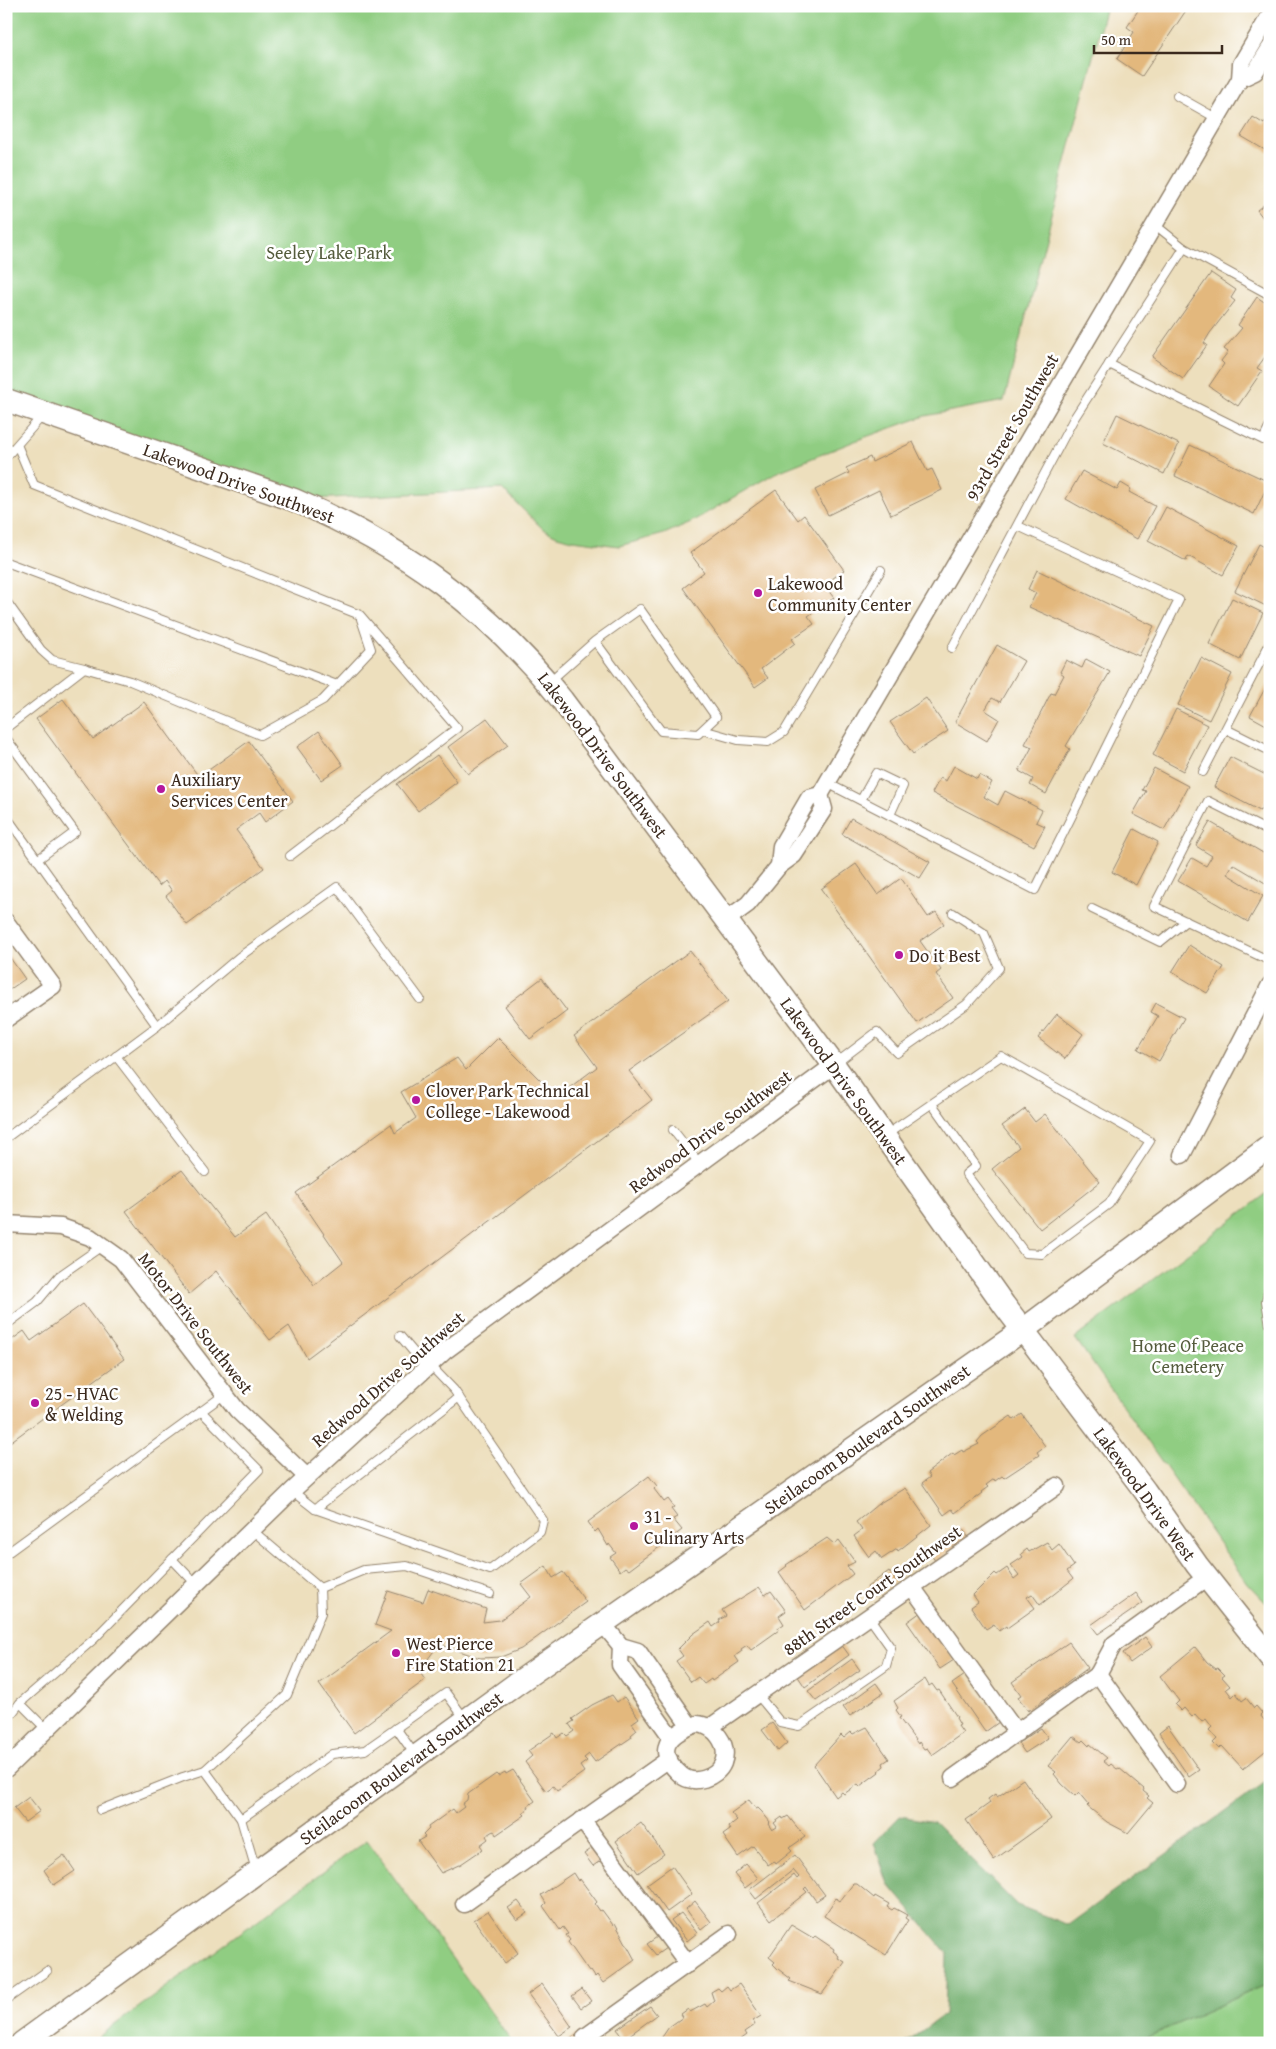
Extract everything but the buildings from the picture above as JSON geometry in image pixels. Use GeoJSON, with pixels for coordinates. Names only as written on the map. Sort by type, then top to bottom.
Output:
{"type":"FeatureCollection","features":[{"type":"Feature","properties":{"kind":"main road","name":"Lakewood Drive Southwest"},"geometry":{"type":"LineString","coordinates":[[6,400],[294,500],[362,531],[411,560],[457,593],[513,643],[548,682],[834,1065],[1023,1330]]}},
{"type":"Feature","properties":{"kind":"main road","name":"Steilacoom Boulevard Southwest"},"geometry":{"type":"LineString","coordinates":[[22,2043],[466,1720],[1023,1330],[1269,1149]]}},
{"type":"Feature","properties":{"kind":"main road","name":"Lakewood Drive West"},"geometry":{"type":"LineString","coordinates":[[1023,1330],[1207,1577],[1270,1657]]}},
{"type":"Feature","properties":{"kind":"street","name":"93rd Street Southwest"},"geometry":{"type":"LineString","coordinates":[[726,920],[748,904],[779,866],[794,856],[824,809],[824,789],[1240,79],[1241,64],[1270,16]]}},
{"type":"Feature","properties":{"kind":"street","name":"93rd Street Southwest"},"geometry":{"type":"LineString","coordinates":[[1240,79],[1255,72],[1270,48]]}},
{"type":"Feature","properties":{"kind":"street"},"geometry":{"type":"LineString","coordinates":[[6,922],[53,986],[6,1019]]}},
{"type":"Feature","properties":{"kind":"street"},"geometry":{"type":"LineString","coordinates":[[1182,1155],[1270,985]]}},
{"type":"Feature","properties":{"kind":"street","name":"Redwood Drive Southwest"},"geometry":{"type":"LineString","coordinates":[[6,1769],[292,1490],[428,1367],[502,1308],[834,1065]]}},
{"type":"Feature","properties":{"kind":"street","name":"Motor Drive Southwest"},"geometry":{"type":"LineString","coordinates":[[6,1224],[62,1227],[90,1237],[121,1259],[138,1278],[237,1410],[307,1477]]}},
{"type":"Feature","properties":{"kind":"street","name":"88th Street Court Southwest"},"geometry":{"type":"LineString","coordinates":[[710,1727],[1057,1486]]}},
{"type":"Feature","properties":{"kind":"street"},"geometry":{"type":"LineString","coordinates":[[953,1778],[1098,1674],[1114,1644],[1207,1577]]}},
{"type":"Feature","properties":{"kind":"street"},"geometry":{"type":"LineString","coordinates":[[912,1587],[1017,1733]]}},
{"type":"Feature","properties":{"kind":"street"},"geometry":{"type":"LineString","coordinates":[[603,1624],[621,1646],[638,1652],[690,1726]]}},
{"type":"Feature","properties":{"kind":"street"},"geometry":{"type":"LineString","coordinates":[[621,1646],[620,1665],[671,1737]]}},
{"type":"Feature","properties":{"kind":"street"},"geometry":{"type":"LineString","coordinates":[[1098,1674],[1177,1784]]}},
{"type":"Feature","properties":{"kind":"street"},"geometry":{"type":"LineString","coordinates":[[696,1724],[710,1727],[720,1738],[724,1756],[723,1763],[713,1775],[699,1780],[690,1780],[682,1777],[668,1759],[665,1750],[666,1743],[671,1737],[690,1726],[696,1724]]}},
{"type":"Feature","properties":{"kind":"street"},"geometry":{"type":"LineString","coordinates":[[464,1904],[668,1759]]}},
{"type":"Feature","properties":{"kind":"street"},"geometry":{"type":"LineString","coordinates":[[582,1820],[688,1964]]}},
{"type":"Feature","properties":{"kind":"street"},"geometry":{"type":"LineString","coordinates":[[585,2037],[729,1934]]}},
{"type":"Feature","properties":{"kind":"lane"},"geometry":{"type":"LineString","coordinates":[[1177,96],[1216,118]]}},
{"type":"Feature","properties":{"kind":"lane"},"geometry":{"type":"LineString","coordinates":[[1154,224],[1184,248],[1270,295]]}},
{"type":"Feature","properties":{"kind":"lane"},"geometry":{"type":"LineString","coordinates":[[952,648],[1073,420],[1184,248]]}},
{"type":"Feature","properties":{"kind":"lane"},"geometry":{"type":"LineString","coordinates":[[1109,364],[1263,440],[1270,426]]}},
{"type":"Feature","properties":{"kind":"lane"},"geometry":{"type":"LineString","coordinates":[[6,458],[18,447],[45,413]]}},
{"type":"Feature","properties":{"kind":"lane"},"geometry":{"type":"LineString","coordinates":[[18,447],[34,486],[360,615],[457,728],[290,856]]}},
{"type":"Feature","properties":{"kind":"lane"},"geometry":{"type":"LineString","coordinates":[[824,789],[861,800],[1034,890],[1178,600],[1018,526]]}},
{"type":"Feature","properties":{"kind":"lane"},"geometry":{"type":"LineString","coordinates":[[6,562],[337,685]]}},
{"type":"Feature","properties":{"kind":"lane"},"geometry":{"type":"LineString","coordinates":[[703,730],[738,740],[768,742],[784,732],[882,570]]}},
{"type":"Feature","properties":{"kind":"lane"},"geometry":{"type":"LineString","coordinates":[[6,602],[41,650],[52,660],[130,681],[260,735],[323,700],[370,649],[360,615]]}},
{"type":"Feature","properties":{"kind":"lane"},"geometry":{"type":"LineString","coordinates":[[548,682],[595,641],[640,609],[716,717],[698,734],[662,731],[595,641]]}},
{"type":"Feature","properties":{"kind":"lane"},"geometry":{"type":"LineString","coordinates":[[1203,772],[1270,642]]}},
{"type":"Feature","properties":{"kind":"lane"},"geometry":{"type":"LineString","coordinates":[[6,728],[84,668]]}},
{"type":"Feature","properties":{"kind":"lane"},"geometry":{"type":"LineString","coordinates":[[1226,729],[1270,751]]}},
{"type":"Feature","properties":{"kind":"lane"},"geometry":{"type":"LineString","coordinates":[[6,738],[75,832],[37,860]]}},
{"type":"Feature","properties":{"kind":"lane"},"geometry":{"type":"LineString","coordinates":[[861,800],[876,773],[903,786],[890,815]]}},
{"type":"Feature","properties":{"kind":"lane"},"geometry":{"type":"LineString","coordinates":[[1270,832],[1208,801],[1154,906],[1270,961]]}},
{"type":"Feature","properties":{"kind":"lane"},"geometry":{"type":"LineString","coordinates":[[6,816],[157,1026]]}},
{"type":"Feature","properties":{"kind":"lane"},"geometry":{"type":"LineString","coordinates":[[6,1138],[157,1026],[240,957],[337,887],[420,999]]}},
{"type":"Feature","properties":{"kind":"lane"},"geometry":{"type":"LineString","coordinates":[[1092,909],[1160,942],[1186,921]]}},
{"type":"Feature","properties":{"kind":"lane"},"geometry":{"type":"LineString","coordinates":[[834,1065],[877,1032],[897,1053],[967,1004],[999,968],[984,934],[953,914]]}},
{"type":"Feature","properties":{"kind":"lane"},"geometry":{"type":"LineString","coordinates":[[116,1056],[205,1172]]}},
{"type":"Feature","properties":{"kind":"lane"},"geometry":{"type":"LineString","coordinates":[[885,1136],[1001,1056],[1150,1141],[1109,1204],[1042,1254],[1026,1253],[966,1174],[976,1166],[932,1104]]}},
{"type":"Feature","properties":{"kind":"lane"},"geometry":{"type":"LineString","coordinates":[[673,1130],[699,1164]]}},
{"type":"Feature","properties":{"kind":"lane"},"geometry":{"type":"LineString","coordinates":[[6,1325],[37,1302],[59,1276],[102,1246]]}},
{"type":"Feature","properties":{"kind":"lane"},"geometry":{"type":"LineString","coordinates":[[1270,1283],[1266,1300],[1270,1325]]}},
{"type":"Feature","properties":{"kind":"lane"},"geometry":{"type":"LineString","coordinates":[[292,1490],[315,1509],[490,1570],[540,1532],[543,1520],[459,1398],[400,1336]]}},
{"type":"Feature","properties":{"kind":"lane"},"geometry":{"type":"LineString","coordinates":[[6,1554],[225,1394]]}},
{"type":"Feature","properties":{"kind":"lane"},"geometry":{"type":"LineString","coordinates":[[315,1509],[459,1398]]}},
{"type":"Feature","properties":{"kind":"lane"},"geometry":{"type":"LineString","coordinates":[[6,1721],[20,1703],[94,1638],[259,1470],[201,1411]]}},
{"type":"Feature","properties":{"kind":"lane"},"geometry":{"type":"LineString","coordinates":[[100,1810],[205,1770],[287,1695],[321,1613],[320,1588],[252,1530]]}},
{"type":"Feature","properties":{"kind":"lane"},"geometry":{"type":"LineString","coordinates":[[172,1559],[196,1584]]}},
{"type":"Feature","properties":{"kind":"lane"},"geometry":{"type":"LineString","coordinates":[[320,1588],[364,1570],[407,1566],[490,1594]]}},
{"type":"Feature","properties":{"kind":"lane"},"geometry":{"type":"LineString","coordinates":[[758,1694],[780,1722],[799,1726],[886,1666],[891,1648],[869,1617]]}},
{"type":"Feature","properties":{"kind":"lane"},"geometry":{"type":"LineString","coordinates":[[242,1819],[332,1754],[365,1750],[446,1693],[466,1720]]}},
{"type":"Feature","properties":{"kind":"lane"},"geometry":{"type":"LineString","coordinates":[[20,1703],[46,1728]]}},
{"type":"Feature","properties":{"kind":"lane"},"geometry":{"type":"LineString","coordinates":[[396,1728],[416,1757]]}},
{"type":"Feature","properties":{"kind":"lane"},"geometry":{"type":"LineString","coordinates":[[205,1770],[242,1819],[256,1873]]}},
{"type":"Feature","properties":{"kind":"lane"},"geometry":{"type":"LineString","coordinates":[[6,2000],[47,1971]]}},
{"type":"Feature","properties":{"kind":"green space","name":"Seeley Lake Park"},"geometry":{"type":"Polygon","coordinates":[[[6,6],[1106,6],[1004,401],[925,416],[860,439],[775,473],[691,522],[664,534],[619,546],[557,536],[543,529],[502,489],[294,500],[6,400],[6,6]]]}},
{"type":"Feature","properties":{"kind":"green space","name":"Home Of Peace Cemetery"},"geometry":{"type":"Polygon","coordinates":[[[1270,1191],[1270,1607],[1247,1583],[1075,1338],[1270,1191]]]}},
{"type":"Feature","properties":{"kind":"green space"},"geometry":{"type":"Polygon","coordinates":[[[1270,1779],[1270,1983],[1134,2043],[905,2043],[945,2014],[947,1953],[888,1884],[874,1843],[900,1816],[934,1822],[1017,1905],[1068,1925],[1270,1779]]]}},
{"type":"Feature","properties":{"kind":"green space"},"geometry":{"type":"Polygon","coordinates":[[[367,1840],[513,2043],[90,2043],[367,1840]]]}},
{"type":"Feature","properties":{"kind":"green space"},"geometry":{"type":"Polygon","coordinates":[[[1270,1983],[1270,2043],[1134,2043],[1270,1983]]]}},
{"type":"Feature","properties":{"kind":"place","name":"Lakewood Community Center"},"geometry":{"type":"Point","coordinates":[758,593]}},
{"type":"Feature","properties":{"kind":"place","name":"Auxiliary Services Center"},"geometry":{"type":"Point","coordinates":[161,789]}},
{"type":"Feature","properties":{"kind":"place","name":"Do it Best"},"geometry":{"type":"Point","coordinates":[899,955]}},
{"type":"Feature","properties":{"kind":"place","name":"Clover Park Technical College - Lakewood"},"geometry":{"type":"Point","coordinates":[416,1100]}},
{"type":"Feature","properties":{"kind":"place","name":"25 - HVAC & Welding"},"geometry":{"type":"Point","coordinates":[35,1403]}},
{"type":"Feature","properties":{"kind":"place","name":"31 - Culinary Arts"},"geometry":{"type":"Point","coordinates":[634,1526]}},
{"type":"Feature","properties":{"kind":"place","name":"West Pierce Fire Station 21"},"geometry":{"type":"Point","coordinates":[396,1653]}}]}
